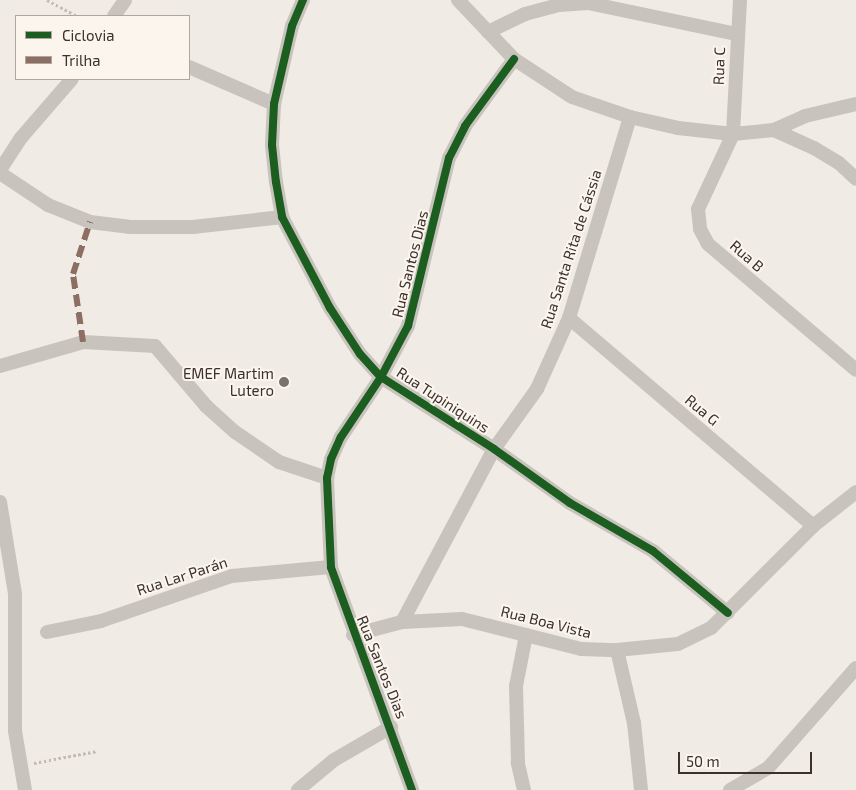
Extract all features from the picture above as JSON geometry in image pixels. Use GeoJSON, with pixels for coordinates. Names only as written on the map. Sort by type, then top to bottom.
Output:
{"type":"FeatureCollection","features":[{"type":"Feature","properties":{"kind":"street"},"geometry":{"type":"LineString","coordinates":[[115,15],[124,0]]}},
{"type":"Feature","properties":{"kind":"street","name":"Rua Tupiniquins"},"geometry":{"type":"LineString","coordinates":[[303,0],[292,26],[274,104],[272,145],[282,217],[330,308],[360,354],[381,377],[494,449],[570,503],[639,540],[728,613]]}},
{"type":"Feature","properties":{"kind":"street"},"geometry":{"type":"LineString","coordinates":[[458,0],[514,59],[572,97],[630,117],[678,128],[733,134],[774,130],[804,116],[856,104]]}},
{"type":"Feature","properties":{"kind":"street","name":"Rua C"},"geometry":{"type":"LineString","coordinates":[[733,134],[736,34],[740,0]]}},
{"type":"Feature","properties":{"kind":"street"},"geometry":{"type":"LineString","coordinates":[[488,32],[525,14],[560,5],[588,3],[736,34]]}},
{"type":"Feature","properties":{"kind":"street","name":"Rua Santos Dias"},"geometry":{"type":"LineString","coordinates":[[412,790],[391,728],[353,635],[331,566],[328,478],[338,442],[381,377],[414,312],[449,158],[470,119],[514,59]]}},
{"type":"Feature","properties":{"kind":"street"},"geometry":{"type":"LineString","coordinates":[[190,67],[274,104]]}},
{"type":"Feature","properties":{"kind":"street"},"geometry":{"type":"LineString","coordinates":[[71,80],[20,139],[0,172],[48,205],[105,224],[193,227],[282,217]]}},
{"type":"Feature","properties":{"kind":"street","name":"Rua Santa Rita de Cássia"},"geometry":{"type":"LineString","coordinates":[[402,622],[494,449],[537,389],[569,318],[630,117]]}},
{"type":"Feature","properties":{"kind":"street"},"geometry":{"type":"LineString","coordinates":[[774,130],[814,148],[840,164],[856,179]]}},
{"type":"Feature","properties":{"kind":"street","name":"Rua B"},"geometry":{"type":"LineString","coordinates":[[733,134],[698,209],[698,223],[704,238],[856,370]]}},
{"type":"Feature","properties":{"kind":"street","name":"Rua G"},"geometry":{"type":"LineString","coordinates":[[569,318],[813,526]]}},
{"type":"Feature","properties":{"kind":"street"},"geometry":{"type":"LineString","coordinates":[[0,366],[82,342],[155,346],[206,406],[235,432],[279,462],[328,478]]}},
{"type":"Feature","properties":{"kind":"street","name":"Rua Boa Vista"},"geometry":{"type":"LineString","coordinates":[[353,635],[402,622],[472,620],[581,649],[617,650],[688,641],[728,613],[813,526],[856,492]]}},
{"type":"Feature","properties":{"kind":"street"},"geometry":{"type":"LineString","coordinates":[[0,502],[5,557],[15,594],[14,723],[20,766],[26,790]]}},
{"type":"Feature","properties":{"kind":"street","name":"Rua Lar Parán"},"geometry":{"type":"LineString","coordinates":[[47,632],[101,621],[232,576],[331,566]]}},
{"type":"Feature","properties":{"kind":"street"},"geometry":{"type":"LineString","coordinates":[[524,790],[518,763],[516,686],[526,635]]}},
{"type":"Feature","properties":{"kind":"street"},"geometry":{"type":"LineString","coordinates":[[617,650],[634,723],[641,790]]}},
{"type":"Feature","properties":{"kind":"street"},"geometry":{"type":"LineString","coordinates":[[730,790],[768,768],[856,668]]}},
{"type":"Feature","properties":{"kind":"street"},"geometry":{"type":"LineString","coordinates":[[298,790],[334,760],[391,728]]}},
{"type":"Feature","properties":{"kind":"path"},"geometry":{"type":"LineString","coordinates":[[46,0],[75,15]]}},
{"type":"Feature","properties":{"kind":"path"},"geometry":{"type":"LineString","coordinates":[[20,766],[97,751]]}},
{"type":"Feature","properties":{"kind":"marked path"},"geometry":{"type":"LineString","coordinates":[[83,342],[73,274],[90,222]]}},
{"type":"Feature","properties":{"kind":"cycle path"},"geometry":{"type":"LineString","coordinates":[[303,0],[292,26],[274,104],[272,145],[276,182],[282,217],[330,308],[360,354],[381,377],[494,449],[570,503],[653,551],[728,613]]}},
{"type":"Feature","properties":{"kind":"cycle path"},"geometry":{"type":"LineString","coordinates":[[412,790],[331,567],[327,478],[331,459],[341,437],[381,377],[408,326],[449,158],[465,126],[514,59]]}},
{"type":"Feature","properties":{"kind":"place","name":"EMEF Martim Lutero"},"geometry":{"type":"Point","coordinates":[284,382]}}]}
